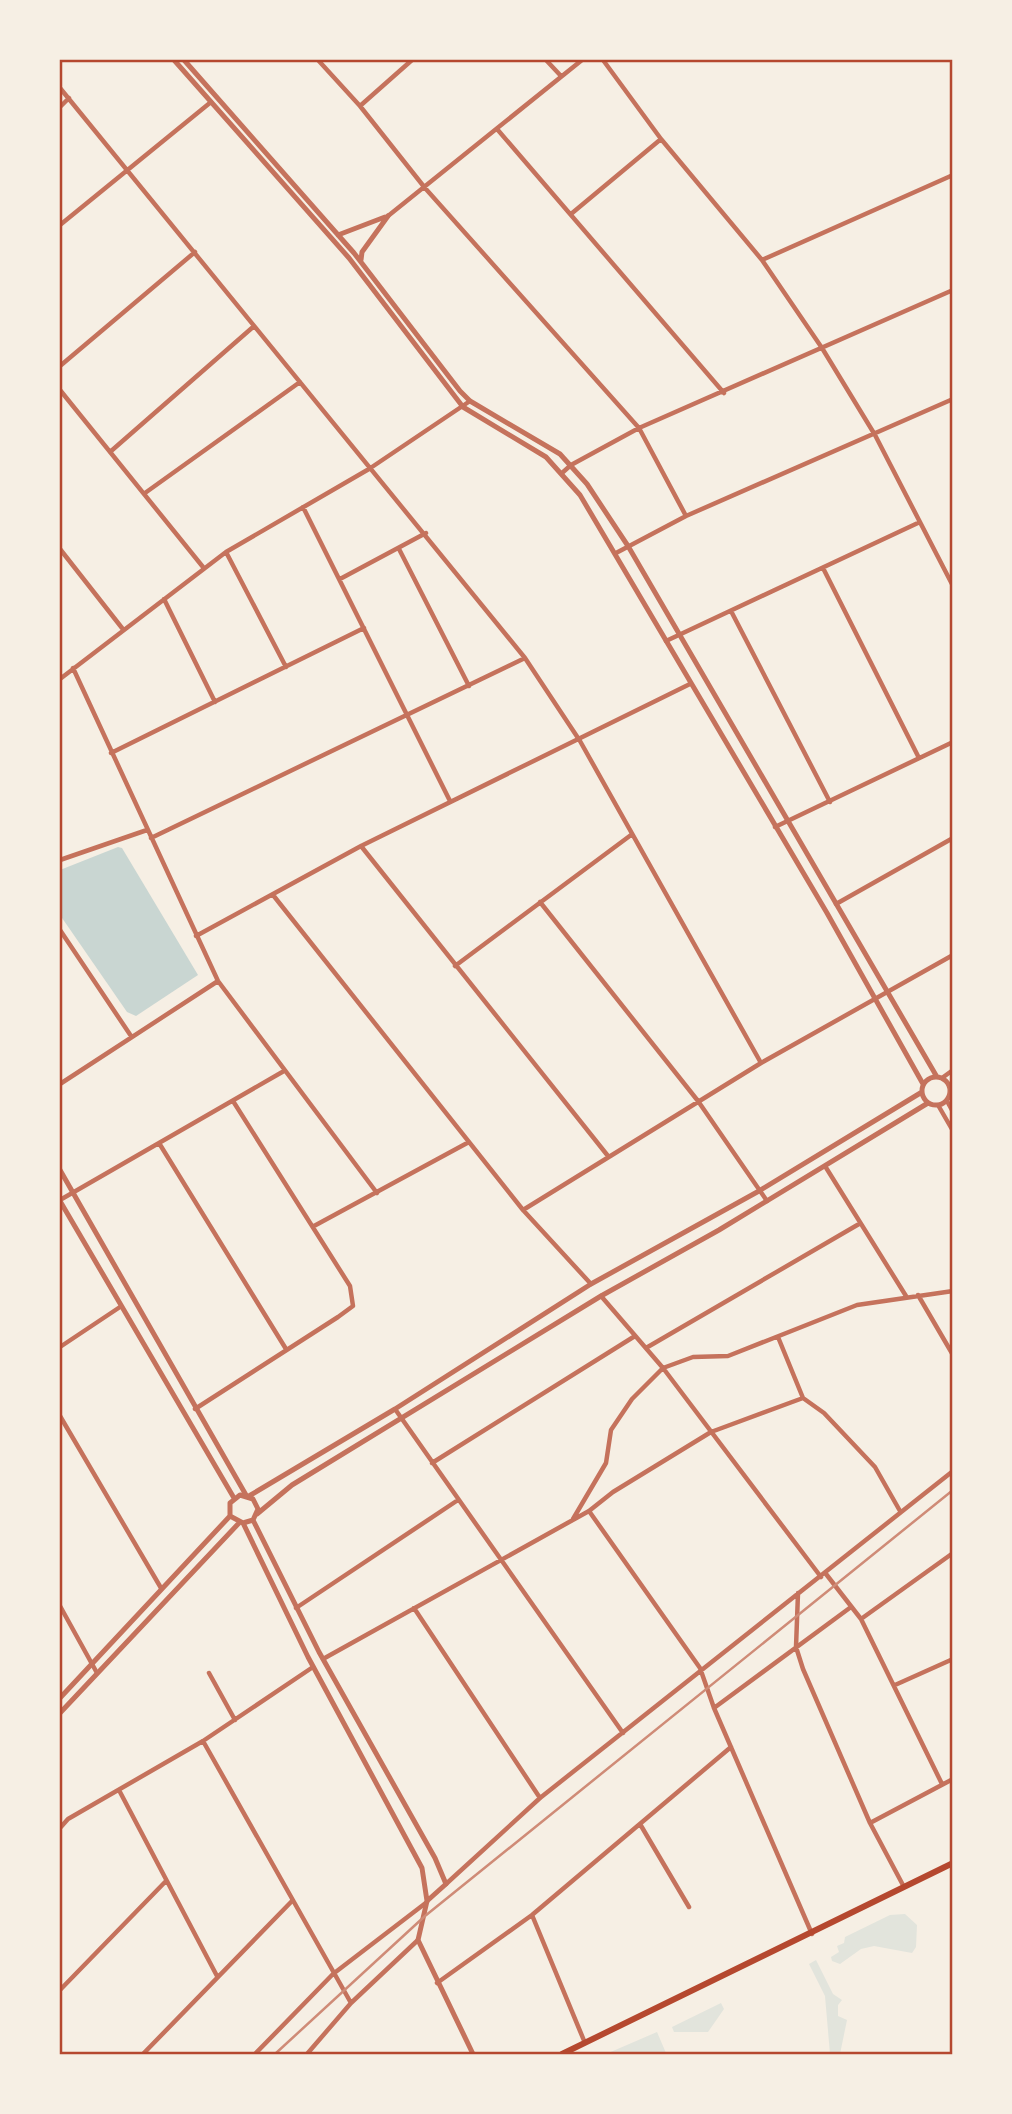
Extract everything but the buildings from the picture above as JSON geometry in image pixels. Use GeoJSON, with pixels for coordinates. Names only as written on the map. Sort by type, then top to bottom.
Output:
{"type":"FeatureCollection","features":[{"type":"Feature","properties":{"kind":"main road"},"geometry":{"type":"LineString","coordinates":[[562,2054],[953,1863]]}},
{"type":"Feature","properties":{"kind":"street"},"geometry":{"type":"LineString","coordinates":[[174,60],[351,256],[361,262],[470,401],[546,443],[571,464],[628,546],[886,994],[940,1077],[951,1086],[947,1101],[953,1112]]}},
{"type":"Feature","properties":{"kind":"street"},"geometry":{"type":"LineString","coordinates":[[184,60],[338,235],[463,407],[546,457],[562,473],[616,553],[690,684],[877,999],[923,1084],[922,1092],[928,1103]]}},
{"type":"Feature","properties":{"kind":"street"},"geometry":{"type":"LineString","coordinates":[[318,60],[360,106],[425,188],[639,428],[686,516]]}},
{"type":"Feature","properties":{"kind":"street"},"geometry":{"type":"LineString","coordinates":[[360,106],[412,60]]}},
{"type":"Feature","properties":{"kind":"street"},"geometry":{"type":"LineString","coordinates":[[546,60],[561,76]]}},
{"type":"Feature","properties":{"kind":"street"},"geometry":{"type":"LineString","coordinates":[[338,235],[388,216],[582,60]]}},
{"type":"Feature","properties":{"kind":"street"},"geometry":{"type":"LineString","coordinates":[[603,60],[661,139],[762,260],[822,348],[875,435],[953,586]]}},
{"type":"Feature","properties":{"kind":"street"},"geometry":{"type":"LineString","coordinates":[[60,88],[369,469],[426,533],[524,658],[580,741],[761,1063]]}},
{"type":"Feature","properties":{"kind":"street"},"geometry":{"type":"LineString","coordinates":[[60,225],[217,97]]}},
{"type":"Feature","properties":{"kind":"street"},"geometry":{"type":"LineString","coordinates":[[60,107],[69,98]]}},
{"type":"Feature","properties":{"kind":"street"},"geometry":{"type":"LineString","coordinates":[[497,130],[724,393]]}},
{"type":"Feature","properties":{"kind":"street"},"geometry":{"type":"LineString","coordinates":[[571,214],[661,139]]}},
{"type":"Feature","properties":{"kind":"street"},"geometry":{"type":"LineString","coordinates":[[762,260],[953,175]]}},
{"type":"Feature","properties":{"kind":"street"},"geometry":{"type":"LineString","coordinates":[[361,262],[362,252],[388,216]]}},
{"type":"Feature","properties":{"kind":"street"},"geometry":{"type":"LineString","coordinates":[[60,366],[194,251]]}},
{"type":"Feature","properties":{"kind":"street"},"geometry":{"type":"LineString","coordinates":[[562,473],[571,464],[639,428],[724,393],[953,290]]}},
{"type":"Feature","properties":{"kind":"street"},"geometry":{"type":"LineString","coordinates":[[110,452],[253,327]]}},
{"type":"Feature","properties":{"kind":"street"},"geometry":{"type":"LineString","coordinates":[[145,493],[300,382]]}},
{"type":"Feature","properties":{"kind":"street"},"geometry":{"type":"LineString","coordinates":[[60,390],[203,568]]}},
{"type":"Feature","properties":{"kind":"street"},"geometry":{"type":"LineString","coordinates":[[616,553],[686,516],[953,399]]}},
{"type":"Feature","properties":{"kind":"street"},"geometry":{"type":"LineString","coordinates":[[60,679],[122,628],[226,551],[369,469],[470,401]]}},
{"type":"Feature","properties":{"kind":"street"},"geometry":{"type":"LineString","coordinates":[[303,507],[450,801]]}},
{"type":"Feature","properties":{"kind":"street"},"geometry":{"type":"LineString","coordinates":[[666,641],[920,522]]}},
{"type":"Feature","properties":{"kind":"street"},"geometry":{"type":"LineString","coordinates":[[340,579],[426,533]]}},
{"type":"Feature","properties":{"kind":"street"},"geometry":{"type":"LineString","coordinates":[[60,549],[122,628]]}},
{"type":"Feature","properties":{"kind":"street"},"geometry":{"type":"LineString","coordinates":[[398,549],[469,686]]}},
{"type":"Feature","properties":{"kind":"street"},"geometry":{"type":"LineString","coordinates":[[226,551],[286,667]]}},
{"type":"Feature","properties":{"kind":"street"},"geometry":{"type":"LineString","coordinates":[[823,568],[919,758]]}},
{"type":"Feature","properties":{"kind":"street"},"geometry":{"type":"LineString","coordinates":[[164,599],[215,702]]}},
{"type":"Feature","properties":{"kind":"street"},"geometry":{"type":"LineString","coordinates":[[732,611],[830,802]]}},
{"type":"Feature","properties":{"kind":"street"},"geometry":{"type":"LineString","coordinates":[[111,753],[364,628]]}},
{"type":"Feature","properties":{"kind":"street"},"geometry":{"type":"LineString","coordinates":[[151,838],[524,658]]}},
{"type":"Feature","properties":{"kind":"street"},"geometry":{"type":"LineString","coordinates":[[73,668],[218,981],[377,1192]]}},
{"type":"Feature","properties":{"kind":"street"},"geometry":{"type":"LineString","coordinates":[[196,936],[361,846],[580,741],[690,684]]}},
{"type":"Feature","properties":{"kind":"street"},"geometry":{"type":"LineString","coordinates":[[775,827],[953,742]]}},
{"type":"Feature","properties":{"kind":"street"},"geometry":{"type":"LineString","coordinates":[[60,860],[147,830]]}},
{"type":"Feature","properties":{"kind":"street"},"geometry":{"type":"LineString","coordinates":[[456,966],[631,835]]}},
{"type":"Feature","properties":{"kind":"street"},"geometry":{"type":"LineString","coordinates":[[836,904],[953,838]]}},
{"type":"Feature","properties":{"kind":"street"},"geometry":{"type":"LineString","coordinates":[[361,846],[608,1156]]}},
{"type":"Feature","properties":{"kind":"street"},"geometry":{"type":"LineString","coordinates":[[273,895],[523,1210],[592,1284],[663,1368],[824,1576],[861,1619],[942,1784]]}},
{"type":"Feature","properties":{"kind":"street"},"geometry":{"type":"LineString","coordinates":[[540,902],[698,1101],[767,1201]]}},
{"type":"Feature","properties":{"kind":"street"},"geometry":{"type":"LineString","coordinates":[[60,930],[131,1036]]}},
{"type":"Feature","properties":{"kind":"street"},"geometry":{"type":"LineString","coordinates":[[523,1210],[761,1063],[953,955]]}},
{"type":"Feature","properties":{"kind":"street"},"geometry":{"type":"LineString","coordinates":[[60,1084],[218,981]]}},
{"type":"Feature","properties":{"kind":"street"},"geometry":{"type":"LineString","coordinates":[[923,1084],[953,1070]]}},
{"type":"Feature","properties":{"kind":"street"},"geometry":{"type":"LineString","coordinates":[[234,1498],[120,1307],[60,1200],[284,1071]]}},
{"type":"Feature","properties":{"kind":"street"},"geometry":{"type":"LineString","coordinates":[[60,1698],[230,1516],[230,1503],[234,1498],[248,1495],[395,1409],[592,1284],[760,1191],[922,1092]]}},
{"type":"Feature","properties":{"kind":"street"},"geometry":{"type":"LineString","coordinates":[[194,1409],[353,1306],[353,1292],[233,1101]]}},
{"type":"Feature","properties":{"kind":"street"},"geometry":{"type":"LineString","coordinates":[[60,1713],[241,1523],[255,1517],[292,1485],[601,1296],[767,1201],[928,1103],[938,1105],[947,1101]]}},
{"type":"Feature","properties":{"kind":"street"},"geometry":{"type":"LineString","coordinates":[[938,1105],[953,1131]]}},
{"type":"Feature","properties":{"kind":"street"},"geometry":{"type":"LineString","coordinates":[[314,1226],[469,1142]]}},
{"type":"Feature","properties":{"kind":"street"},"geometry":{"type":"LineString","coordinates":[[159,1143],[286,1349]]}},
{"type":"Feature","properties":{"kind":"street"},"geometry":{"type":"LineString","coordinates":[[825,1166],[906,1296]]}},
{"type":"Feature","properties":{"kind":"street"},"geometry":{"type":"LineString","coordinates":[[60,1170],[194,1409],[248,1495],[257,1504],[255,1517],[296,1608],[435,1858],[446,1884]]}},
{"type":"Feature","properties":{"kind":"street"},"geometry":{"type":"LineString","coordinates":[[646,1348],[859,1224]]}},
{"type":"Feature","properties":{"kind":"street"},"geometry":{"type":"LineString","coordinates":[[573,1520],[606,1463],[611,1430],[632,1399],[663,1368],[693,1357],[728,1356],[857,1306],[906,1296],[953,1291]]}},
{"type":"Feature","properties":{"kind":"street"},"geometry":{"type":"LineString","coordinates":[[918,1295],[953,1355]]}},
{"type":"Feature","properties":{"kind":"street"},"geometry":{"type":"LineString","coordinates":[[60,1347],[120,1307]]}},
{"type":"Feature","properties":{"kind":"street"},"geometry":{"type":"LineString","coordinates":[[432,1463],[635,1336]]}},
{"type":"Feature","properties":{"kind":"street"},"geometry":{"type":"LineString","coordinates":[[778,1337],[803,1398],[824,1413],[875,1467],[900,1511]]}},
{"type":"Feature","properties":{"kind":"street"},"geometry":{"type":"LineString","coordinates":[[323,1659],[589,1511],[613,1492],[711,1432],[803,1398]]}},
{"type":"Feature","properties":{"kind":"street"},"geometry":{"type":"LineString","coordinates":[[395,1409],[623,1733]]}},
{"type":"Feature","properties":{"kind":"street"},"geometry":{"type":"LineString","coordinates":[[60,1416],[161,1588]]}},
{"type":"Feature","properties":{"kind":"street"},"geometry":{"type":"LineString","coordinates":[[255,2054],[332,1974],[427,1901],[540,1798],[700,1668],[824,1576],[900,1511],[953,1471]]}},
{"type":"Feature","properties":{"kind":"street"},"geometry":{"type":"LineString","coordinates":[[296,1608],[458,1500]]}},
{"type":"Feature","properties":{"kind":"street"},"geometry":{"type":"LineString","coordinates":[[589,1511],[700,1668],[714,1708],[812,1934]]}},
{"type":"Feature","properties":{"kind":"street"},"geometry":{"type":"LineString","coordinates":[[230,1516],[241,1523],[313,1667],[422,1868],[427,1901],[418,1940],[351,2003],[307,2054]]}},
{"type":"Feature","properties":{"kind":"street"},"geometry":{"type":"LineString","coordinates":[[861,1619],[953,1553]]}},
{"type":"Feature","properties":{"kind":"street"},"geometry":{"type":"LineString","coordinates":[[798,1593],[796,1647],[803,1669],[870,1823],[904,1886]]}},
{"type":"Feature","properties":{"kind":"street"},"geometry":{"type":"LineString","coordinates":[[60,1606],[97,1673]]}},
{"type":"Feature","properties":{"kind":"street"},"geometry":{"type":"LineString","coordinates":[[714,1708],[851,1607]]}},
{"type":"Feature","properties":{"kind":"street"},"geometry":{"type":"LineString","coordinates":[[414,1608],[540,1798]]}},
{"type":"Feature","properties":{"kind":"street"},"geometry":{"type":"LineString","coordinates":[[895,1685],[953,1659]]}},
{"type":"Feature","properties":{"kind":"street"},"geometry":{"type":"LineString","coordinates":[[60,1820],[68,1819],[120,1792],[203,1741],[313,1667]]}},
{"type":"Feature","properties":{"kind":"street"},"geometry":{"type":"LineString","coordinates":[[209,1673],[235,1720]]}},
{"type":"Feature","properties":{"kind":"street"},"geometry":{"type":"LineString","coordinates":[[203,1741],[332,1974],[351,2003]]}},
{"type":"Feature","properties":{"kind":"street"},"geometry":{"type":"LineString","coordinates":[[437,1984],[532,1915],[731,1747]]}},
{"type":"Feature","properties":{"kind":"street"},"geometry":{"type":"LineString","coordinates":[[870,1823],[953,1779]]}},
{"type":"Feature","properties":{"kind":"street"},"geometry":{"type":"LineString","coordinates":[[120,1792],[217,1976]]}},
{"type":"Feature","properties":{"kind":"street"},"geometry":{"type":"LineString","coordinates":[[60,1828],[68,1819]]}},
{"type":"Feature","properties":{"kind":"street"},"geometry":{"type":"LineString","coordinates":[[640,1824],[689,1907]]}},
{"type":"Feature","properties":{"kind":"street"},"geometry":{"type":"LineString","coordinates":[[60,1990],[166,1881]]}},
{"type":"Feature","properties":{"kind":"street"},"geometry":{"type":"LineString","coordinates":[[143,2054],[292,1901]]}},
{"type":"Feature","properties":{"kind":"street"},"geometry":{"type":"LineString","coordinates":[[532,1915],[585,2043]]}},
{"type":"Feature","properties":{"kind":"street"},"geometry":{"type":"LineString","coordinates":[[418,1940],[471,2054]]}},
{"type":"Feature","properties":{"kind":"shaded area"},"geometry":{"type":"Polygon","coordinates":[[[118,847],[122,848],[198,975],[136,1016],[127,1012],[60,915],[60,870],[118,847]]]}},
{"type":"Feature","properties":{"kind":"shaded area"},"geometry":{"type":"Polygon","coordinates":[[[905,1914],[917,1925],[916,1947],[912,1953],[874,1946],[861,1949],[840,1964],[832,1961],[831,1957],[839,1952],[837,1946],[844,1943],[845,1937],[890,1915],[905,1914]]]}},
{"type":"Feature","properties":{"kind":"shaded area"},"geometry":{"type":"Polygon","coordinates":[[[816,1960],[833,1994],[842,2000],[838,2005],[838,2016],[847,2020],[840,2054],[830,2054],[825,1996],[809,1964],[816,1960]]]}},
{"type":"Feature","properties":{"kind":"shaded area"},"geometry":{"type":"Polygon","coordinates":[[[721,2003],[724,2009],[708,2032],[674,2032],[672,2027],[721,2003]]]}},
{"type":"Feature","properties":{"kind":"shaded area"},"geometry":{"type":"Polygon","coordinates":[[[657,2032],[666,2053],[606,2054],[657,2032]]]}},
{"type":"Feature","properties":{"kind":"railway"},"geometry":{"type":"LineString","coordinates":[[275,2054],[425,1916],[953,1490]]}}]}
